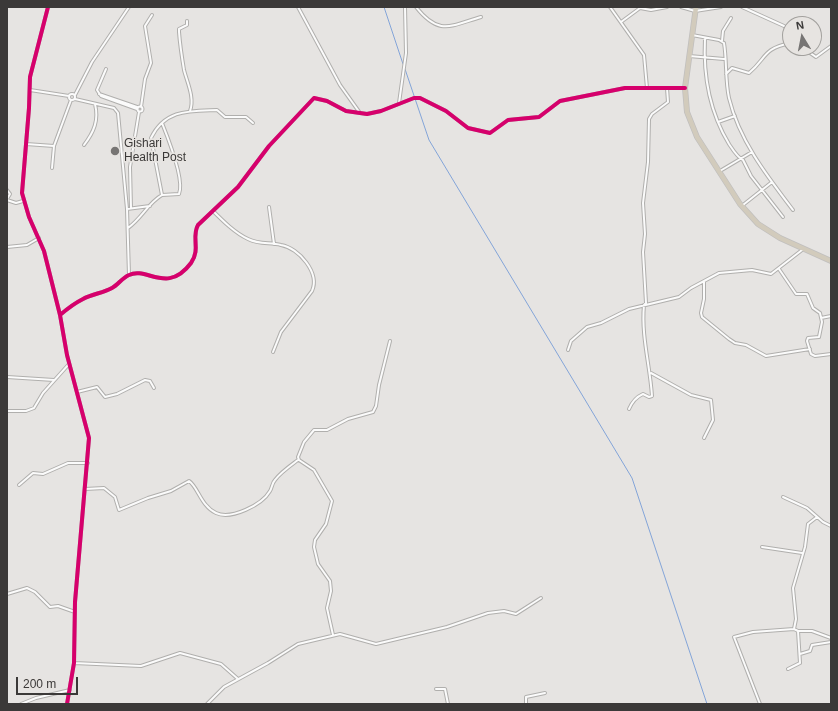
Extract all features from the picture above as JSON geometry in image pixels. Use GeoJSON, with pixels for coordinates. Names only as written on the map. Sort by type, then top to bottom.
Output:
{"type":"FeatureCollection","features":[{"type":"Feature","properties":{"kind":"highway"},"geometry":{"type":"LineString","coordinates":[[696,9],[688,56],[685,88],[687,112],[694,130],[742,206],[752,218],[766,230],[803,249],[831,261]]}},
{"type":"Feature","properties":{"kind":"street"},"geometry":{"type":"LineString","coordinates":[[48,7],[31,72],[22,183],[23,201],[44,251],[60,314],[69,364],[89,438],[75,612],[74,663],[67,704]]}},
{"type":"Feature","properties":{"kind":"street"},"geometry":{"type":"LineString","coordinates":[[75,99],[75,95],[92,62],[129,7]]}},
{"type":"Feature","properties":{"kind":"street"},"geometry":{"type":"LineString","coordinates":[[298,7],[329,65],[346,94],[360,113]]}},
{"type":"Feature","properties":{"kind":"street"},"geometry":{"type":"LineString","coordinates":[[399,103],[406,53],[405,7]]}},
{"type":"Feature","properties":{"kind":"street"},"geometry":{"type":"LineString","coordinates":[[416,7],[431,22],[441,27],[481,17]]}},
{"type":"Feature","properties":{"kind":"street"},"geometry":{"type":"LineString","coordinates":[[610,7],[644,57],[647,88]]}},
{"type":"Feature","properties":{"kind":"street"},"geometry":{"type":"LineString","coordinates":[[621,22],[640,8],[651,10],[667,7]]}},
{"type":"Feature","properties":{"kind":"street"},"geometry":{"type":"LineString","coordinates":[[681,7],[696,9],[721,7]]}},
{"type":"Feature","properties":{"kind":"street"},"geometry":{"type":"LineString","coordinates":[[742,7],[782,25]]}},
{"type":"Feature","properties":{"kind":"street"},"geometry":{"type":"LineString","coordinates":[[131,208],[130,166],[139,112],[142,110],[141,107],[145,79],[150,63],[145,26],[152,15]]}},
{"type":"Feature","properties":{"kind":"street"},"geometry":{"type":"LineString","coordinates":[[731,18],[723,31],[722,41],[730,100],[735,116],[752,152],[793,210]]}},
{"type":"Feature","properties":{"kind":"street"},"geometry":{"type":"LineString","coordinates":[[187,21],[187,25],[180,29],[179,32],[184,70],[190,88],[190,110]]}},
{"type":"Feature","properties":{"kind":"street"},"geometry":{"type":"LineString","coordinates":[[691,35],[722,41]]}},
{"type":"Feature","properties":{"kind":"street"},"geometry":{"type":"LineString","coordinates":[[705,38],[708,91],[718,122],[727,140],[743,160],[745,166],[761,189],[783,217]]}},
{"type":"Feature","properties":{"kind":"street"},"geometry":{"type":"LineString","coordinates":[[726,74],[732,68],[749,73],[761,58],[773,48],[782,45]]}},
{"type":"Feature","properties":{"kind":"street"},"geometry":{"type":"LineString","coordinates":[[822,54],[831,46]]}},
{"type":"Feature","properties":{"kind":"street"},"geometry":{"type":"LineString","coordinates":[[688,56],[724,58]]}},
{"type":"Feature","properties":{"kind":"street"},"geometry":{"type":"LineString","coordinates":[[106,69],[97,90],[99,94],[114,101],[137,108],[141,107]]}},
{"type":"Feature","properties":{"kind":"street"},"geometry":{"type":"LineString","coordinates":[[60,314],[83,299],[114,287],[129,275],[135,273],[161,279],[174,276],[184,270],[196,253],[196,228],[204,218],[247,177],[269,146],[314,98],[327,101],[346,111],[374,113],[416,98],[426,100],[446,111],[468,128],[490,133],[508,120],[539,117],[560,101],[625,88],[685,88]]}},
{"type":"Feature","properties":{"kind":"street"},"geometry":{"type":"LineString","coordinates":[[630,409],[632,402],[639,395],[643,394],[649,397],[652,396],[651,373],[642,332],[644,305],[646,303],[643,252],[645,234],[644,203],[648,162],[649,118],[668,102],[668,88]]}},
{"type":"Feature","properties":{"kind":"street"},"geometry":{"type":"LineString","coordinates":[[30,90],[70,96],[72,94],[75,95]]}},
{"type":"Feature","properties":{"kind":"street"},"geometry":{"type":"LineString","coordinates":[[99,94],[137,108],[139,112]]}},
{"type":"Feature","properties":{"kind":"street"},"geometry":{"type":"LineString","coordinates":[[52,168],[54,146],[71,100],[70,96]]}},
{"type":"Feature","properties":{"kind":"street"},"geometry":{"type":"LineString","coordinates":[[71,100],[75,99],[114,108]]}},
{"type":"Feature","properties":{"kind":"street"},"geometry":{"type":"LineString","coordinates":[[114,101],[114,108],[118,113],[127,209],[129,275]]}},
{"type":"Feature","properties":{"kind":"street"},"geometry":{"type":"LineString","coordinates":[[84,145],[95,125],[97,117],[94,104]]}},
{"type":"Feature","properties":{"kind":"street"},"geometry":{"type":"LineString","coordinates":[[162,195],[151,136],[162,124],[180,112],[190,110],[219,110],[225,116],[246,117],[253,122]]}},
{"type":"Feature","properties":{"kind":"street"},"geometry":{"type":"LineString","coordinates":[[718,122],[735,116]]}},
{"type":"Feature","properties":{"kind":"street"},"geometry":{"type":"LineString","coordinates":[[128,228],[142,218],[150,206],[162,195],[177,194],[180,192],[177,170],[162,124]]}},
{"type":"Feature","properties":{"kind":"street"},"geometry":{"type":"LineString","coordinates":[[26,144],[54,146]]}},
{"type":"Feature","properties":{"kind":"street"},"geometry":{"type":"LineString","coordinates":[[720,172],[740,158],[752,152]]}},
{"type":"Feature","properties":{"kind":"street"},"geometry":{"type":"LineString","coordinates":[[742,206],[761,189],[772,182]]}},
{"type":"Feature","properties":{"kind":"street"},"geometry":{"type":"LineString","coordinates":[[7,190],[10,194],[7,199],[16,203],[23,201]]}},
{"type":"Feature","properties":{"kind":"street"},"geometry":{"type":"LineString","coordinates":[[127,209],[150,206]]}},
{"type":"Feature","properties":{"kind":"street"},"geometry":{"type":"LineString","coordinates":[[269,207],[274,244]]}},
{"type":"Feature","properties":{"kind":"street"},"geometry":{"type":"LineString","coordinates":[[212,211],[244,237],[256,243],[285,246],[307,262],[312,272],[314,283],[312,291],[281,332],[273,352]]}},
{"type":"Feature","properties":{"kind":"street"},"geometry":{"type":"LineString","coordinates":[[7,247],[27,245],[39,238]]}},
{"type":"Feature","properties":{"kind":"street"},"geometry":{"type":"LineString","coordinates":[[568,350],[571,341],[585,328],[644,305],[679,297],[719,273],[748,270],[768,274],[779,269],[803,249]]}},
{"type":"Feature","properties":{"kind":"street"},"geometry":{"type":"LineString","coordinates":[[779,269],[796,294],[808,295],[812,306],[819,311],[821,318],[819,336],[807,339],[812,356],[831,354]]}},
{"type":"Feature","properties":{"kind":"street"},"geometry":{"type":"LineString","coordinates":[[704,281],[704,298],[701,313],[702,317],[735,343],[746,345],[766,356],[810,349]]}},
{"type":"Feature","properties":{"kind":"street"},"geometry":{"type":"LineString","coordinates":[[821,318],[831,316]]}},
{"type":"Feature","properties":{"kind":"street"},"geometry":{"type":"LineString","coordinates":[[85,489],[104,488],[115,497],[119,510],[148,498],[171,491],[189,481],[192,483],[201,501],[211,510],[221,514],[232,514],[262,500],[270,491],[275,479],[298,460],[302,446],[314,430],[327,430],[348,419],[373,412],[376,406],[379,385],[390,341]]}},
{"type":"Feature","properties":{"kind":"street"},"geometry":{"type":"LineString","coordinates":[[7,411],[31,410],[54,380],[69,364]]}},
{"type":"Feature","properties":{"kind":"street"},"geometry":{"type":"LineString","coordinates":[[651,373],[691,395],[712,400],[713,420],[704,438]]}},
{"type":"Feature","properties":{"kind":"street"},"geometry":{"type":"LineString","coordinates":[[7,377],[54,380]]}},
{"type":"Feature","properties":{"kind":"street"},"geometry":{"type":"LineString","coordinates":[[77,392],[97,387],[105,397],[117,394],[145,380],[150,381],[154,388]]}},
{"type":"Feature","properties":{"kind":"street"},"geometry":{"type":"LineString","coordinates":[[298,460],[314,470],[332,501],[326,524],[315,540],[314,547],[318,564],[330,581],[331,591],[326,608],[333,635]]}},
{"type":"Feature","properties":{"kind":"street"},"geometry":{"type":"LineString","coordinates":[[19,485],[33,473],[43,474],[68,463],[88,463]]}},
{"type":"Feature","properties":{"kind":"street"},"geometry":{"type":"LineString","coordinates":[[783,497],[808,508],[822,522],[831,526]]}},
{"type":"Feature","properties":{"kind":"street"},"geometry":{"type":"LineString","coordinates":[[794,629],[795,613],[793,588],[808,524],[817,517]]}},
{"type":"Feature","properties":{"kind":"street"},"geometry":{"type":"LineString","coordinates":[[762,547],[802,553]]}},
{"type":"Feature","properties":{"kind":"street"},"geometry":{"type":"LineString","coordinates":[[7,594],[20,589],[28,588],[35,592],[50,607],[58,606],[75,612]]}},
{"type":"Feature","properties":{"kind":"street"},"geometry":{"type":"LineString","coordinates":[[207,704],[224,687],[268,663],[298,644],[333,635],[345,635],[367,643],[376,644],[447,627],[488,613],[504,611],[516,614],[541,598]]}},
{"type":"Feature","properties":{"kind":"street"},"geometry":{"type":"LineString","coordinates":[[760,704],[734,637],[753,632],[794,629],[798,632],[812,631],[831,638]]}},
{"type":"Feature","properties":{"kind":"street"},"geometry":{"type":"LineString","coordinates":[[788,669],[800,663],[798,632]]}},
{"type":"Feature","properties":{"kind":"street"},"geometry":{"type":"LineString","coordinates":[[800,654],[810,650],[812,645],[831,642]]}},
{"type":"Feature","properties":{"kind":"street"},"geometry":{"type":"LineString","coordinates":[[74,663],[142,666],[180,653],[222,664],[238,679]]}},
{"type":"Feature","properties":{"kind":"street"},"geometry":{"type":"LineString","coordinates":[[436,689],[446,689],[448,704]]}},
{"type":"Feature","properties":{"kind":"street"},"geometry":{"type":"LineString","coordinates":[[21,704],[36,698],[70,690]]}},
{"type":"Feature","properties":{"kind":"street"},"geometry":{"type":"LineString","coordinates":[[526,704],[526,697],[545,693]]}},
{"type":"Feature","properties":{"kind":"waterway"},"geometry":{"type":"LineString","coordinates":[[384,7],[403,64]]}},
{"type":"Feature","properties":{"kind":"waterway"},"geometry":{"type":"LineString","coordinates":[[405,69],[429,140],[632,478],[707,704]]}},
{"type":"Feature","properties":{"kind":"cycle path"},"geometry":{"type":"LineString","coordinates":[[48,7],[30,77],[22,193],[29,217],[44,251],[60,315],[67,355],[89,438],[75,602],[74,663],[67,704]]}},
{"type":"Feature","properties":{"kind":"cycle path"},"geometry":{"type":"LineString","coordinates":[[60,315],[83,299],[112,288],[129,275],[136,273],[158,278],[166,278],[174,277],[182,272],[194,258],[196,248],[195,234],[198,225],[238,187],[269,146],[314,98],[327,101],[346,111],[367,114],[381,111],[414,98],[420,98],[446,111],[468,128],[490,133],[508,120],[539,117],[560,101],[625,88],[685,88]]}},
{"type":"Feature","properties":{"kind":"place","name":"Gishari Health Post"},"geometry":{"type":"Point","coordinates":[115,151]}}]}
